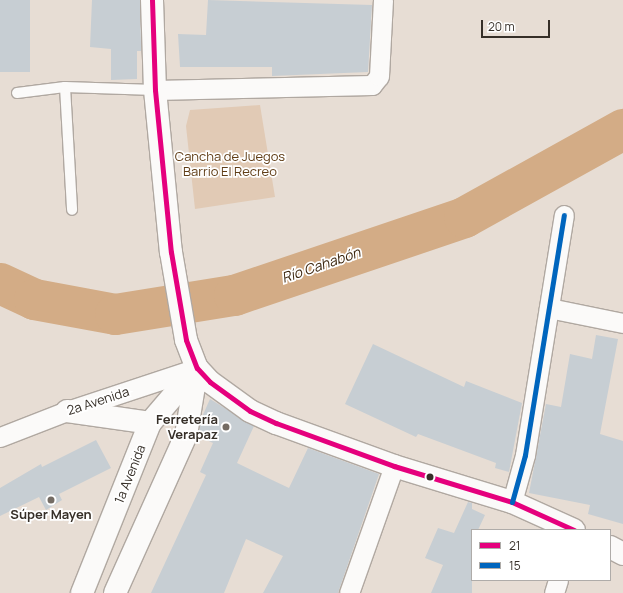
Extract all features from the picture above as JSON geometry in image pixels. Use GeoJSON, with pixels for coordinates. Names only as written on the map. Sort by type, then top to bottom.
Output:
{"type":"FeatureCollection","features":[{"type":"Feature","properties":{"kind":"main road"},"geometry":{"type":"LineString","coordinates":[[152,0],[155,90],[171,252],[186,340],[197,368],[210,382],[250,411],[394,466],[512,502],[570,529]]}},
{"type":"Feature","properties":{"kind":"main road"},"geometry":{"type":"LineString","coordinates":[[115,593],[186,435],[197,368]]}},
{"type":"Feature","properties":{"kind":"main road","name":"1a Avenida"},"geometry":{"type":"LineString","coordinates":[[82,593],[150,423],[197,368]]}},
{"type":"Feature","properties":{"kind":"main road"},"geometry":{"type":"LineString","coordinates":[[67,411],[150,423]]}},
{"type":"Feature","properties":{"kind":"main road"},"geometry":{"type":"LineString","coordinates":[[611,548],[623,554]]}},
{"type":"Feature","properties":{"kind":"street"},"geometry":{"type":"LineString","coordinates":[[155,90],[372,85],[379,76],[383,0]]}},
{"type":"Feature","properties":{"kind":"street"},"geometry":{"type":"LineString","coordinates":[[512,502],[525,455],[564,215]]}},
{"type":"Feature","properties":{"kind":"street"},"geometry":{"type":"LineString","coordinates":[[549,308],[623,323]]}},
{"type":"Feature","properties":{"kind":"street","name":"2a Avenida"},"geometry":{"type":"LineString","coordinates":[[0,437],[67,411],[197,368]]}},
{"type":"Feature","properties":{"kind":"street"},"geometry":{"type":"LineString","coordinates":[[350,593],[394,466]]}},
{"type":"Feature","properties":{"kind":"street"},"geometry":{"type":"LineString","coordinates":[[554,593],[558,581]]}},
{"type":"Feature","properties":{"kind":"lane"},"geometry":{"type":"LineString","coordinates":[[65,87],[72,210]]}},
{"type":"Feature","properties":{"kind":"lane"},"geometry":{"type":"LineString","coordinates":[[18,93],[65,87],[155,90]]}},
{"type":"Feature","properties":{"kind":"green space","name":"Cancha de Juegos Barrio El Recreo"},"geometry":{"type":"Polygon","coordinates":[[[260,105],[275,197],[195,209],[186,126],[190,110],[260,105]]]}},
{"type":"Feature","properties":{"kind":"building"},"geometry":{"type":"Polygon","coordinates":[[[0,0],[30,0],[30,72],[0,72],[0,0]]]}},
{"type":"Feature","properties":{"kind":"building"},"geometry":{"type":"Polygon","coordinates":[[[92,0],[140,0],[141,51],[137,51],[137,79],[111,80],[111,49],[90,47],[92,0]]]}},
{"type":"Feature","properties":{"kind":"building"},"geometry":{"type":"Polygon","coordinates":[[[208,0],[372,5],[368,72],[272,76],[272,67],[180,67],[178,34],[206,35],[208,0]]]}},
{"type":"Feature","properties":{"kind":"building"},"geometry":{"type":"Polygon","coordinates":[[[596,335],[618,339],[600,434],[623,441],[623,524],[588,514],[590,505],[529,493],[546,404],[561,407],[570,354],[592,359],[596,335]]]}},
{"type":"Feature","properties":{"kind":"building"},"geometry":{"type":"Polygon","coordinates":[[[373,344],[464,387],[466,381],[522,403],[509,472],[495,468],[496,463],[418,434],[416,437],[345,404],[373,344]]]}},
{"type":"Feature","properties":{"kind":"building"},"geometry":{"type":"Polygon","coordinates":[[[210,399],[254,426],[237,463],[289,488],[308,448],[379,474],[338,593],[263,593],[283,556],[246,539],[224,593],[151,593],[206,475],[200,472],[213,443],[198,436],[202,417],[210,399]]]}},
{"type":"Feature","properties":{"kind":"building"},"geometry":{"type":"Polygon","coordinates":[[[96,440],[111,468],[59,494],[62,500],[46,510],[39,497],[0,516],[0,488],[41,464],[42,467],[96,440]]]}},
{"type":"Feature","properties":{"kind":"building"},"geometry":{"type":"Polygon","coordinates":[[[468,502],[472,503],[472,509],[485,515],[478,529],[471,529],[472,593],[431,593],[443,565],[425,558],[438,528],[454,533],[468,502]]]}},
{"type":"Feature","properties":{"kind":"waterway","name":"Río Cahabón"},"geometry":{"type":"LineString","coordinates":[[0,283],[34,299],[115,314],[234,295],[464,217],[623,129]]}},
{"type":"Feature","properties":{"kind":"transit line","name":"21"},"geometry":{"type":"LineString","coordinates":[[152,0],[155,90],[171,252],[186,340],[197,368],[210,382],[250,411],[276,423],[394,466],[512,502],[572,529]]}},
{"type":"Feature","properties":{"kind":"transit line","name":"15"},"geometry":{"type":"LineString","coordinates":[[512,502],[525,455],[564,215]]}},
{"type":"Feature","properties":{"kind":"place","name":"Ferretería Verapaz"},"geometry":{"type":"Point","coordinates":[226,427]}},
{"type":"Feature","properties":{"kind":"place","name":"Súper Mayen"},"geometry":{"type":"Point","coordinates":[51,500]}}]}
